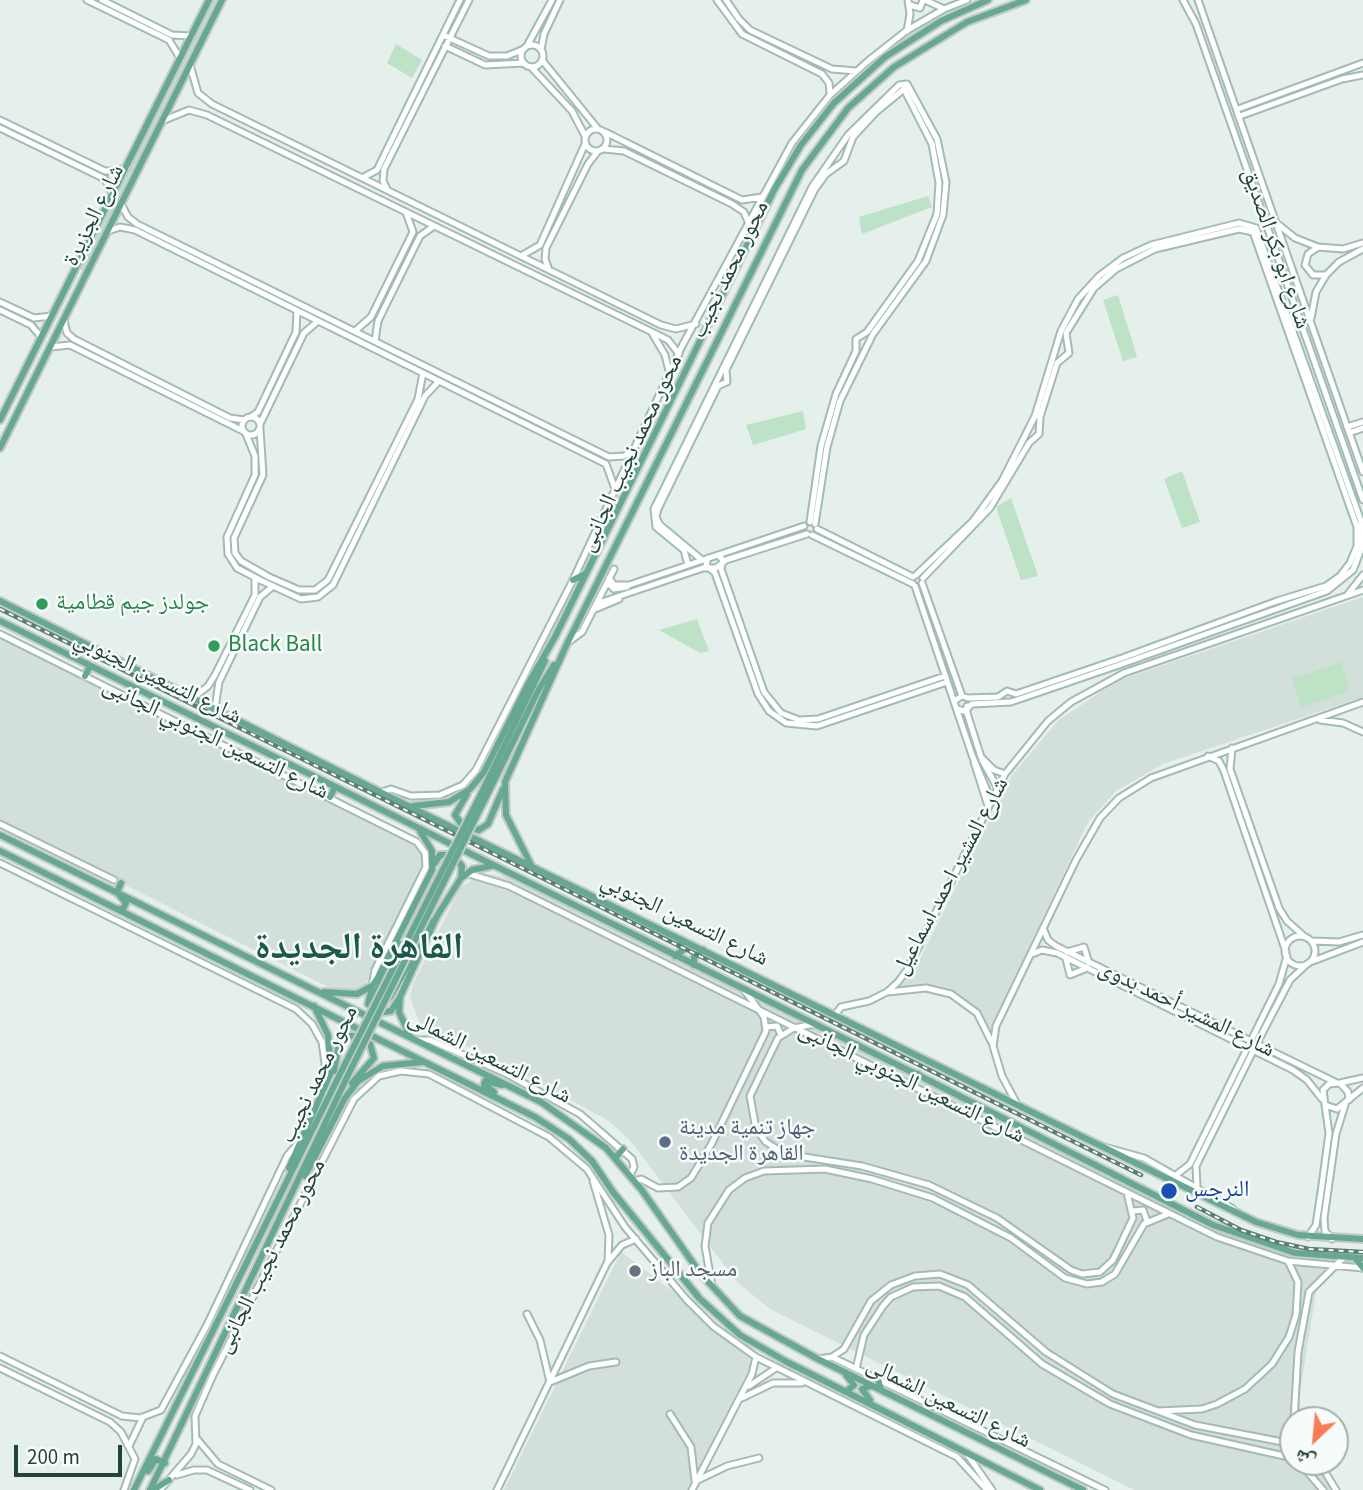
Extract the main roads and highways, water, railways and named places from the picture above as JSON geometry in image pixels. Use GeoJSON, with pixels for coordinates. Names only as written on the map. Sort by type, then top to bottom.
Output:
{"type":"FeatureCollection","features":[{"type":"Feature","properties":{"kind":"main road","name":"شارع الجزيرة"},"geometry":{"type":"LineString","coordinates":[[0,421],[209,0]]}},
{"type":"Feature","properties":{"kind":"main road","name":"شارع الجزيرة"},"geometry":{"type":"LineString","coordinates":[[0,448],[222,0]]}},
{"type":"Feature","properties":{"kind":"main road","name":"محور محمد نجيب"},"geometry":{"type":"LineString","coordinates":[[487,790],[585,574],[782,175],[806,138],[870,64],[926,29],[988,0]]}},
{"type":"Feature","properties":{"kind":"main road","name":"محور محمد نجيب"},"geometry":{"type":"LineString","coordinates":[[467,786],[455,815],[462,825],[474,830],[488,824],[566,645],[802,170],[848,108],[883,75],[929,43],[967,22],[1026,0]]}},
{"type":"Feature","properties":{"kind":"main road"},"geometry":{"type":"LineString","coordinates":[[742,235],[750,239]]}},
{"type":"Feature","properties":{"kind":"main road"},"geometry":{"type":"LineString","coordinates":[[75,270],[86,275]]}},
{"type":"Feature","properties":{"kind":"main road"},"geometry":{"type":"LineString","coordinates":[[69,282],[75,281],[80,287]]}},
{"type":"Feature","properties":{"kind":"main road"},"geometry":{"type":"LineString","coordinates":[[702,337],[707,345],[717,338]]}},
{"type":"Feature","properties":{"kind":"main road"},"geometry":{"type":"LineString","coordinates":[[686,368],[696,359],[703,366]]}},
{"type":"Feature","properties":{"kind":"main road"},"geometry":{"type":"LineString","coordinates":[[21,378],[30,387]]}},
{"type":"Feature","properties":{"kind":"main road"},"geometry":{"type":"LineString","coordinates":[[615,490],[624,495]]}},
{"type":"Feature","properties":{"kind":"main road"},"geometry":{"type":"LineString","coordinates":[[610,557],[614,569]]}},
{"type":"Feature","properties":{"kind":"main road"},"geometry":{"type":"LineString","coordinates":[[573,580],[585,574]]}},
{"type":"Feature","properties":{"kind":"main road","name":"شارع التسعين الجنوبي"},"geometry":{"type":"LineString","coordinates":[[0,601],[408,806],[1238,1213],[1268,1227],[1308,1237],[1363,1239]]}},
{"type":"Feature","properties":{"kind":"main road","name":"شارع التسعين الجنوبي"},"geometry":{"type":"LineString","coordinates":[[0,621],[745,991],[918,1074],[1234,1234],[1295,1253],[1359,1258]]}},
{"type":"Feature","properties":{"kind":"main road","name":"محور محمد نجيب"},"geometry":{"type":"LineString","coordinates":[[408,806],[434,806],[449,802],[484,772],[555,637]]}},
{"type":"Feature","properties":{"kind":"main road","name":"محور محمد نجيب"},"geometry":{"type":"LineString","coordinates":[[151,1490],[291,1198],[376,1007],[539,688],[566,645]]}},
{"type":"Feature","properties":{"kind":"main road"},"geometry":{"type":"LineString","coordinates":[[85,676],[90,666]]}},
{"type":"Feature","properties":{"kind":"main road"},"geometry":{"type":"LineString","coordinates":[[209,724],[215,708]]}},
{"type":"Feature","properties":{"kind":"main road"},"geometry":{"type":"LineString","coordinates":[[225,732],[231,716]]}},
{"type":"Feature","properties":{"kind":"main road"},"geometry":{"type":"LineString","coordinates":[[330,797],[335,786]]}},
{"type":"Feature","properties":{"kind":"main road"},"geometry":{"type":"LineString","coordinates":[[503,788],[508,821],[532,866]]}},
{"type":"Feature","properties":{"kind":"main road"},"geometry":{"type":"LineString","coordinates":[[417,827],[430,845],[433,866]]}},
{"type":"Feature","properties":{"kind":"main road","name":"شارع التسعين الشمالى"},"geometry":{"type":"LineString","coordinates":[[0,835],[320,991],[511,1086],[563,1115],[615,1158],[635,1181],[713,1289],[756,1326],[1083,1490]]}},
{"type":"Feature","properties":{"kind":"main road","name":"شارع التسعين الشمالى"},"geometry":{"type":"LineString","coordinates":[[0,851],[545,1123],[580,1149],[683,1279],[719,1318],[781,1359],[873,1403],[1040,1490]]}},
{"type":"Feature","properties":{"kind":"main road"},"geometry":{"type":"LineString","coordinates":[[376,1007],[387,970],[433,866],[440,855],[452,855],[462,866],[463,875],[438,916],[400,997],[391,1011],[383,1012],[368,1004],[372,986],[415,905]]}},
{"type":"Feature","properties":{"kind":"main road"},"geometry":{"type":"LineString","coordinates":[[463,875],[495,865]]}},
{"type":"Feature","properties":{"kind":"main road"},"geometry":{"type":"LineString","coordinates":[[117,882],[117,892],[126,903],[123,909],[117,909]]}},
{"type":"Feature","properties":{"kind":"main road"},"geometry":{"type":"LineString","coordinates":[[523,893],[528,883]]}},
{"type":"Feature","properties":{"kind":"main road"},"geometry":{"type":"LineString","coordinates":[[143,922],[135,909],[137,905],[145,906]]}},
{"type":"Feature","properties":{"kind":"main road"},"geometry":{"type":"LineString","coordinates":[[376,1007],[390,996],[424,932],[438,916]]}},
{"type":"Feature","properties":{"kind":"main road"},"geometry":{"type":"LineString","coordinates":[[675,956],[682,951],[680,939]]}},
{"type":"Feature","properties":{"kind":"main road"},"geometry":{"type":"LineString","coordinates":[[694,965],[696,954],[703,950]]}},
{"type":"Feature","properties":{"kind":"main road"},"geometry":{"type":"LineString","coordinates":[[320,991],[357,994],[372,986]]}},
{"type":"Feature","properties":{"kind":"main road"},"geometry":{"type":"LineString","coordinates":[[400,997],[399,1012],[414,1039]]}},
{"type":"Feature","properties":{"kind":"main road"},"geometry":{"type":"LineString","coordinates":[[314,1006],[331,1048],[332,1060],[327,1084]]}},
{"type":"Feature","properties":{"kind":"main road"},"geometry":{"type":"LineString","coordinates":[[280,1193],[300,1140],[336,1066],[341,1039],[354,1035],[370,1044],[374,1058],[356,1077],[291,1198]]}},
{"type":"Feature","properties":{"kind":"main road"},"geometry":{"type":"LineString","coordinates":[[345,1098],[358,1081],[376,1069],[394,1064],[425,1062]]}},
{"type":"Feature","properties":{"kind":"main road"},"geometry":{"type":"LineString","coordinates":[[429,1074],[433,1066]]}},
{"type":"Feature","properties":{"kind":"main road","name":"محور محمد نجيب"},"geometry":{"type":"LineString","coordinates":[[134,1490],[242,1260],[346,1071]]}},
{"type":"Feature","properties":{"kind":"main road"},"geometry":{"type":"LineString","coordinates":[[913,1084],[918,1074]]}},
{"type":"Feature","properties":{"kind":"main road"},"geometry":{"type":"LineString","coordinates":[[503,1101],[484,1082],[511,1086]]}},
{"type":"Feature","properties":{"kind":"main road"},"geometry":{"type":"LineString","coordinates":[[573,1156],[580,1149]]}},
{"type":"Feature","properties":{"kind":"main road"},"geometry":{"type":"LineString","coordinates":[[615,1158],[622,1149]]}},
{"type":"Feature","properties":{"kind":"main road"},"geometry":{"type":"LineString","coordinates":[[1110,1183],[1114,1174]]}},
{"type":"Feature","properties":{"kind":"main road"},"geometry":{"type":"LineString","coordinates":[[1230,1242],[1234,1234]]}},
{"type":"Feature","properties":{"kind":"main road"},"geometry":{"type":"LineString","coordinates":[[1359,1258],[1363,1268]]}},
{"type":"Feature","properties":{"kind":"main road"},"geometry":{"type":"LineString","coordinates":[[675,1285],[683,1279]]}},
{"type":"Feature","properties":{"kind":"main road"},"geometry":{"type":"LineString","coordinates":[[776,1368],[781,1359]]}},
{"type":"Feature","properties":{"kind":"main road"},"geometry":{"type":"LineString","coordinates":[[842,1371],[854,1385],[847,1391]]}},
{"type":"Feature","properties":{"kind":"main road"},"geometry":{"type":"LineString","coordinates":[[878,1379],[881,1390]]}},
{"type":"Feature","properties":{"kind":"main road"},"geometry":{"type":"LineString","coordinates":[[873,1386],[866,1385],[862,1391],[873,1403]]}},
{"type":"Feature","properties":{"kind":"main road"},"geometry":{"type":"LineString","coordinates":[[164,1430],[170,1436],[178,1435]]}},
{"type":"Feature","properties":{"kind":"main road"},"geometry":{"type":"LineString","coordinates":[[935,1446],[939,1438]]}},
{"type":"Feature","properties":{"kind":"main road"},"geometry":{"type":"LineString","coordinates":[[998,1448],[1002,1440]]}},
{"type":"Feature","properties":{"kind":"main road"},"geometry":{"type":"LineString","coordinates":[[141,1476],[146,1474],[156,1459],[165,1463]]}},
{"type":"Feature","properties":{"kind":"main road"},"geometry":{"type":"LineString","coordinates":[[151,1490],[172,1478]]}},
{"type":"Feature","properties":{"kind":"railway"},"geometry":{"type":"LineString","coordinates":[[0,609],[1141,1175]]}},
{"type":"Feature","properties":{"kind":"railway"},"geometry":{"type":"LineString","coordinates":[[1197,1207],[1241,1230],[1276,1242],[1309,1249],[1363,1252]]}},
{"type":"Feature","properties":{"kind":"place","name":"جولدز جيم قطامية"},"geometry":{"type":"Point","coordinates":[42,604]}},
{"type":"Feature","properties":{"kind":"place","name":"Black Ball"},"geometry":{"type":"Point","coordinates":[214,646]}},
{"type":"Feature","properties":{"kind":"place","name":"جهاز تنمية مدينة القاهرة الجديدة"},"geometry":{"type":"Point","coordinates":[665,1142]}},
{"type":"Feature","properties":{"kind":"place","name":"النرجس"},"geometry":{"type":"Point","coordinates":[1169,1191]}},
{"type":"Feature","properties":{"kind":"place","name":"مسجد الباز"},"geometry":{"type":"Point","coordinates":[635,1271]}},
{"type":"Feature","properties":{"kind":"district","name":"القاهرة الجديدة"},"geometry":{"type":"Point","coordinates":[359,950]}}]}
